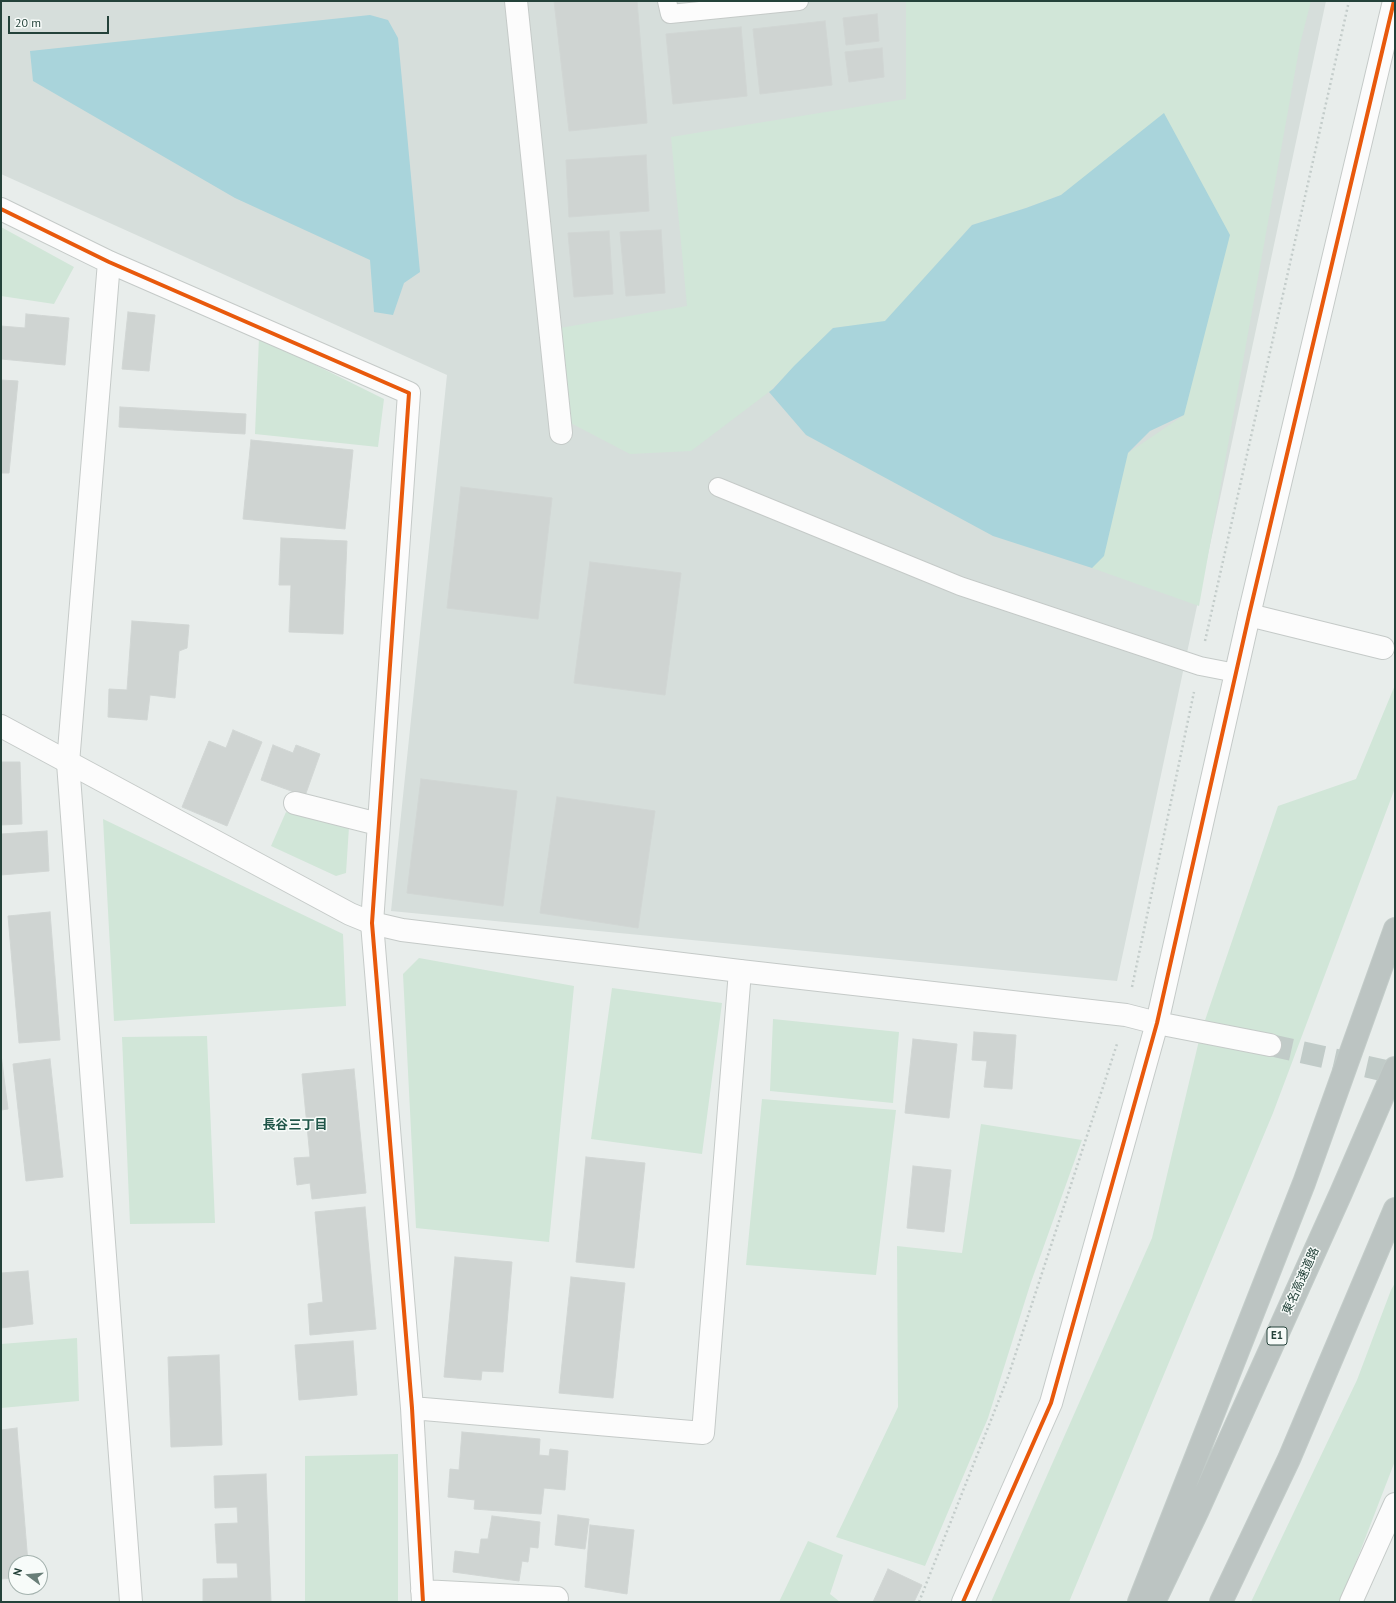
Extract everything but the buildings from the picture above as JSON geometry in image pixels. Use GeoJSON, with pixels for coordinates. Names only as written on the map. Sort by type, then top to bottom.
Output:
{"type":"FeatureCollection","features":[{"type":"Feature","properties":{"kind":"highway"},"geometry":{"type":"LineString","coordinates":[[1139,1602],[1304,1183],[1395,929]]}},
{"type":"Feature","properties":{"kind":"highway","name":"東名高速道路"},"geometry":{"type":"LineString","coordinates":[[1154,1602],[1197,1512],[1341,1194],[1395,1068]]}},
{"type":"Feature","properties":{"kind":"highway"},"geometry":{"type":"LineString","coordinates":[[1221,1602],[1289,1459],[1395,1209]]}},
{"type":"Feature","properties":{"kind":"street"},"geometry":{"type":"LineString","coordinates":[[516,1],[561,433]]}},
{"type":"Feature","properties":{"kind":"street"},"geometry":{"type":"LineString","coordinates":[[963,1602],[1051,1403],[1157,1023],[1249,614],[1394,1]]}},
{"type":"Feature","properties":{"kind":"street"},"geometry":{"type":"LineString","coordinates":[[1,209],[109,262],[409,393],[372,923],[412,1408],[422,1596],[557,1598]]}},
{"type":"Feature","properties":{"kind":"street"},"geometry":{"type":"LineString","coordinates":[[109,262],[68,763],[131,1602]]}},
{"type":"Feature","properties":{"kind":"street"},"geometry":{"type":"LineString","coordinates":[[1249,614],[1383,648]]}},
{"type":"Feature","properties":{"kind":"street"},"geometry":{"type":"LineString","coordinates":[[1,726],[350,914],[372,923],[402,930],[740,971],[1126,1015],[1157,1023],[1270,1045]]}},
{"type":"Feature","properties":{"kind":"street"},"geometry":{"type":"LineString","coordinates":[[295,803],[378,824]]}},
{"type":"Feature","properties":{"kind":"street"},"geometry":{"type":"LineString","coordinates":[[412,1408],[703,1433],[740,971]]}},
{"type":"Feature","properties":{"kind":"street"},"geometry":{"type":"LineString","coordinates":[[1351,1602],[1395,1504]]}},
{"type":"Feature","properties":{"kind":"lane"},"geometry":{"type":"LineString","coordinates":[[667,1],[670,14],[799,1]]}},
{"type":"Feature","properties":{"kind":"lane"},"geometry":{"type":"LineString","coordinates":[[718,487],[960,586],[1200,666],[1236,673]]}},
{"type":"Feature","properties":{"kind":"path"},"geometry":{"type":"LineString","coordinates":[[919,1602],[1008,1377],[1126,1015],[1200,666],[1349,1]]}},
{"type":"Feature","properties":{"kind":"shaded area"},"geometry":{"type":"Polygon","coordinates":[[[1,1],[1326,1],[1117,981],[391,911],[447,375],[1,174],[1,1]]]}},
{"type":"Feature","properties":{"kind":"green space"},"geometry":{"type":"Polygon","coordinates":[[[906,1],[1311,1],[1300,44],[1199,606],[1092,568],[1128,453],[1184,415],[1099,166],[1061,195],[972,225],[885,322],[833,328],[769,392],[691,451],[630,454],[561,418],[554,329],[687,306],[671,137],[906,99],[906,1]]]}},
{"type":"Feature","properties":{"kind":"green space"},"geometry":{"type":"Polygon","coordinates":[[[1,227],[74,267],[54,304],[1,296],[1,227]]]}},
{"type":"Feature","properties":{"kind":"green space"},"geometry":{"type":"Polygon","coordinates":[[[259,337],[384,399],[378,447],[255,434],[259,337]]]}},
{"type":"Feature","properties":{"kind":"green space"},"geometry":{"type":"Polygon","coordinates":[[[1395,685],[1395,788],[1273,1113],[1069,1602],[991,1602],[1152,1238],[1201,1032],[1278,806],[1356,779],[1395,685]]]}},
{"type":"Feature","properties":{"kind":"green space"},"geometry":{"type":"Polygon","coordinates":[[[286,812],[349,827],[346,873],[336,876],[271,846],[286,812]]]}},
{"type":"Feature","properties":{"kind":"green space"},"geometry":{"type":"Polygon","coordinates":[[[103,819],[343,934],[346,1006],[114,1021],[103,819]]]}},
{"type":"Feature","properties":{"kind":"green space"},"geometry":{"type":"Polygon","coordinates":[[[419,958],[574,986],[549,1242],[416,1228],[403,974],[419,958]]]}},
{"type":"Feature","properties":{"kind":"green space"},"geometry":{"type":"Polygon","coordinates":[[[612,988],[722,1003],[702,1154],[591,1139],[612,988]]]}},
{"type":"Feature","properties":{"kind":"green space"},"geometry":{"type":"Polygon","coordinates":[[[773,1019],[899,1032],[893,1103],[770,1091],[773,1019]]]}},
{"type":"Feature","properties":{"kind":"green space"},"geometry":{"type":"Polygon","coordinates":[[[207,1036],[215,1223],[130,1224],[122,1037],[207,1036]]]}},
{"type":"Feature","properties":{"kind":"green space"},"geometry":{"type":"Polygon","coordinates":[[[762,1099],[896,1110],[876,1275],[746,1265],[762,1099]]]}},
{"type":"Feature","properties":{"kind":"green space"},"geometry":{"type":"Polygon","coordinates":[[[981,1124],[1082,1140],[1031,1282],[988,1418],[925,1566],[836,1537],[898,1407],[897,1246],[962,1253],[981,1124]]]}},
{"type":"Feature","properties":{"kind":"green space"},"geometry":{"type":"Polygon","coordinates":[[[1395,1283],[1395,1461],[1346,1588],[1339,1602],[1251,1602],[1357,1380],[1395,1283]]]}},
{"type":"Feature","properties":{"kind":"green space"},"geometry":{"type":"Polygon","coordinates":[[[77,1338],[79,1401],[1,1408],[1,1344],[77,1338]]]}},
{"type":"Feature","properties":{"kind":"green space"},"geometry":{"type":"Polygon","coordinates":[[[398,1454],[398,1602],[305,1602],[305,1456],[398,1454]]]}},
{"type":"Feature","properties":{"kind":"green space"},"geometry":{"type":"Polygon","coordinates":[[[808,1541],[843,1555],[830,1594],[840,1602],[779,1602],[808,1541]]]}},
{"type":"Feature","properties":{"kind":"water"},"geometry":{"type":"Polygon","coordinates":[[[370,15],[388,20],[398,38],[420,272],[404,283],[393,315],[374,312],[370,260],[235,198],[33,81],[30,51],[370,15]]]}},
{"type":"Feature","properties":{"kind":"water"},"geometry":{"type":"Polygon","coordinates":[[[1164,113],[1230,235],[1184,415],[1150,431],[1128,453],[1104,556],[1092,568],[993,536],[806,435],[769,392],[833,328],[885,321],[972,225],[1061,195],[1164,113]]]}},
{"type":"Feature","properties":{"kind":"tunnel"},"geometry":{"type":"LineString","coordinates":[[1270,1045],[1395,1073]]}},
{"type":"Feature","properties":{"kind":"cycle path"},"geometry":{"type":"LineString","coordinates":[[963,1602],[1051,1403],[1157,1023],[1249,615],[1394,1]]}},
{"type":"Feature","properties":{"kind":"cycle path"},"geometry":{"type":"LineString","coordinates":[[1,209],[109,262],[409,393],[372,923],[412,1408],[423,1602]]}},
{"type":"Feature","properties":{"kind":"district","name":"長谷三丁目"},"geometry":{"type":"Point","coordinates":[295,1125]}}]}
